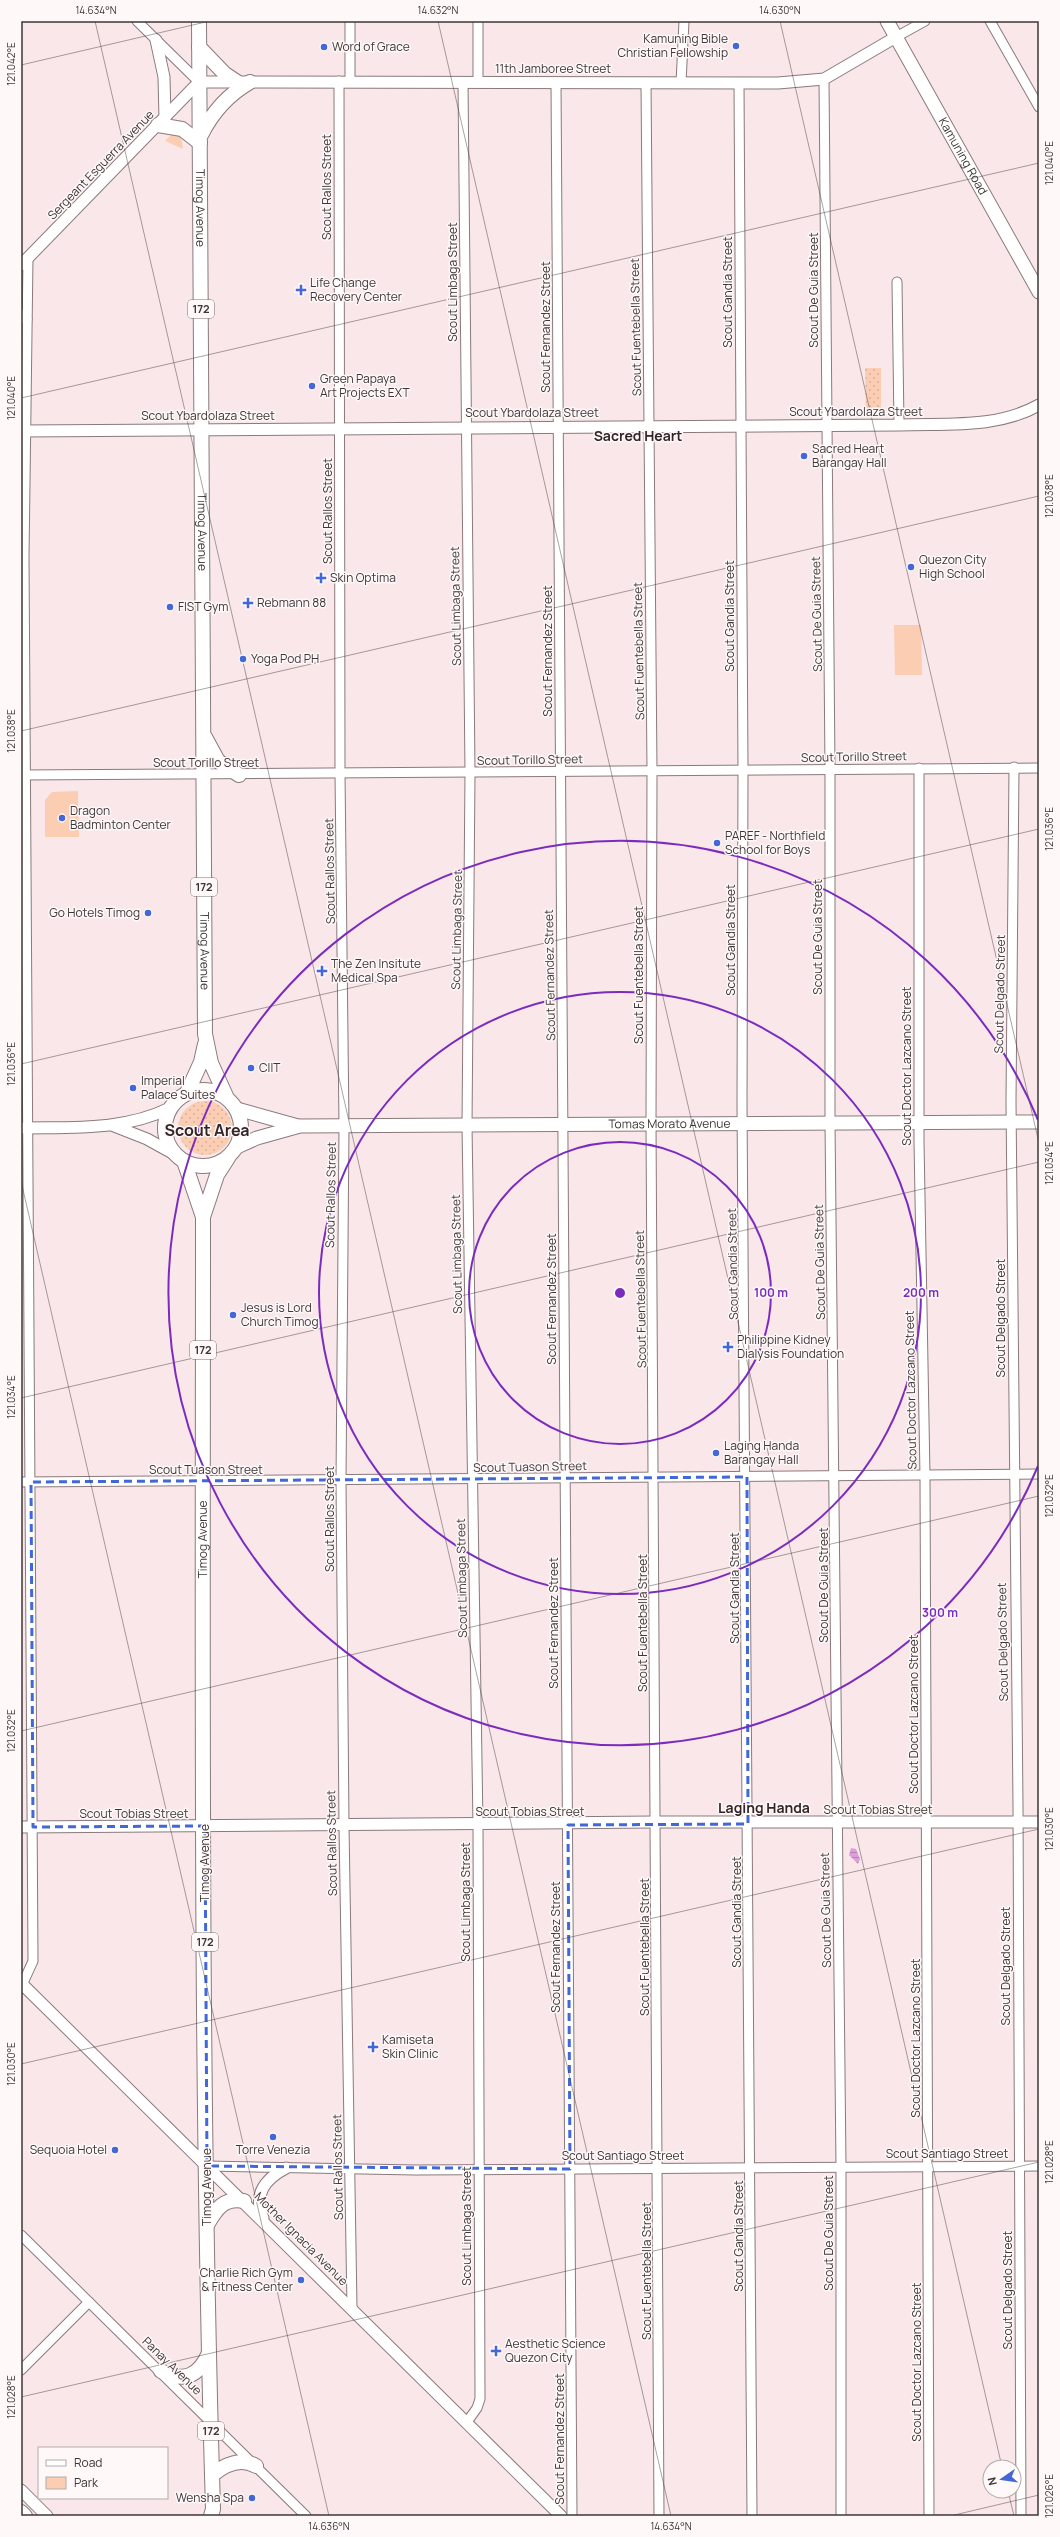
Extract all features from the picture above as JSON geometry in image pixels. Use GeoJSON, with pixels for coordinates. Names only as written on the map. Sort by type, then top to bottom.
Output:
{"type":"FeatureCollection","features":[{"type":"Feature","properties":{"kind":"main road","name":"Timog Avenue"},"geometry":{"type":"LineString","coordinates":[[187,1093],[201,1062],[205,1042],[199,21]]}},
{"type":"Feature","properties":{"kind":"main road","name":"Kamuning Road"},"geometry":{"type":"LineString","coordinates":[[887,21],[1039,292]]}},
{"type":"Feature","properties":{"kind":"main road"},"geometry":{"type":"LineString","coordinates":[[161,122],[182,129],[200,140],[209,119],[244,82],[225,74],[199,46]]}},
{"type":"Feature","properties":{"kind":"main road"},"geometry":{"type":"LineString","coordinates":[[202,732],[216,758],[239,775]]}},
{"type":"Feature","properties":{"kind":"main road","name":"Timog Avenue"},"geometry":{"type":"LineString","coordinates":[[205,1042],[217,1080],[226,1096]]}},
{"type":"Feature","properties":{"kind":"main road"},"geometry":{"type":"LineString","coordinates":[[187,1093],[210,1090],[226,1096]]}},
{"type":"Feature","properties":{"kind":"main road","name":"172"},"geometry":{"type":"LineString","coordinates":[[180,1158],[168,1142],[165,1131],[170,1108],[187,1093]]}},
{"type":"Feature","properties":{"kind":"main road","name":"172"},"geometry":{"type":"LineString","coordinates":[[226,1096],[237,1109],[242,1128],[233,1152]]}},
{"type":"Feature","properties":{"kind":"main road","name":"Tomas Morato Avenue"},"geometry":{"type":"LineString","coordinates":[[237,1109],[300,1126],[1039,1122]]}},
{"type":"Feature","properties":{"kind":"main road","name":"Tomas Morato Avenue"},"geometry":{"type":"LineString","coordinates":[[233,1152],[257,1138],[300,1126]]}},
{"type":"Feature","properties":{"kind":"main road","name":"Timog Avenue"},"geometry":{"type":"LineString","coordinates":[[214,2514],[207,2225],[202,1482],[203,1217],[217,1175],[233,1152]]}},
{"type":"Feature","properties":{"kind":"main road"},"geometry":{"type":"LineString","coordinates":[[180,1158],[197,1166],[207,1166],[233,1152]]}},
{"type":"Feature","properties":{"kind":"main road","name":"Timog Avenue"},"geometry":{"type":"LineString","coordinates":[[180,1158],[203,1217]]}},
{"type":"Feature","properties":{"kind":"main road"},"geometry":{"type":"LineString","coordinates":[[207,2225],[222,2204],[234,2200],[244,2201]]}},
{"type":"Feature","properties":{"kind":"main road"},"geometry":{"type":"LineString","coordinates":[[161,2372],[176,2377],[189,2377],[202,2366],[209,2352]]}},
{"type":"Feature","properties":{"kind":"main road"},"geometry":{"type":"LineString","coordinates":[[212,2475],[232,2463],[248,2463],[256,2466]]}},
{"type":"Feature","properties":{"kind":"main road"},"geometry":{"type":"LineString","coordinates":[[21,2512],[25,2516]]}},
{"type":"Feature","properties":{"kind":"street"},"geometry":{"type":"LineString","coordinates":[[137,21],[199,82]]}},
{"type":"Feature","properties":{"kind":"street","name":"Scout Rallos Street"},"geometry":{"type":"LineString","coordinates":[[350,21],[344,81],[339,428],[340,773],[344,1126],[341,1481],[344,1826],[352,2308]]}},
{"type":"Feature","properties":{"kind":"street"},"geometry":{"type":"LineString","coordinates":[[478,21],[478,82]]}},
{"type":"Feature","properties":{"kind":"street"},"geometry":{"type":"LineString","coordinates":[[681,83],[684,21]]}},
{"type":"Feature","properties":{"kind":"street"},"geometry":{"type":"LineString","coordinates":[[896,38],[925,21]]}},
{"type":"Feature","properties":{"kind":"street"},"geometry":{"type":"LineString","coordinates":[[990,21],[1039,108]]}},
{"type":"Feature","properties":{"kind":"street","name":"11th Jamboree Street"},"geometry":{"type":"LineString","coordinates":[[199,82],[344,81],[778,83],[824,79],[896,38]]}},
{"type":"Feature","properties":{"kind":"street"},"geometry":{"type":"LineString","coordinates":[[156,40],[164,77],[161,122]]}},
{"type":"Feature","properties":{"kind":"street","name":"Scout De Guia Street"},"geometry":{"type":"LineString","coordinates":[[824,79],[830,770],[830,1123],[835,1476],[841,2167],[841,2516]]}},
{"type":"Feature","properties":{"kind":"street","name":"Sergeant Esguerra Avenue"},"geometry":{"type":"LineString","coordinates":[[25,262],[199,82]]}},
{"type":"Feature","properties":{"kind":"street","name":"Scout Limbaga Street"},"geometry":{"type":"LineString","coordinates":[[463,82],[470,773],[467,1126],[478,1825],[480,2399],[477,2408],[467,2422]]}},
{"type":"Feature","properties":{"kind":"street","name":"Scout Fernandez Street"},"geometry":{"type":"LineString","coordinates":[[556,82],[572,2516]]}},
{"type":"Feature","properties":{"kind":"street","name":"Scout Fuentebella Street"},"geometry":{"type":"LineString","coordinates":[[646,83],[652,771],[651,1124],[659,2516]]}},
{"type":"Feature","properties":{"kind":"street","name":"Scout Gandia Street"},"geometry":{"type":"LineString","coordinates":[[739,83],[743,770],[742,1124],[746,1477],[752,2516]]}},
{"type":"Feature","properties":{"kind":"street"},"geometry":{"type":"LineString","coordinates":[[22,1984],[33,1961],[31,1482],[25,1128],[23,775],[23,317],[25,262]]}},
{"type":"Feature","properties":{"kind":"street"},"geometry":{"type":"LineString","coordinates":[[896,282],[899,425]]}},
{"type":"Feature","properties":{"kind":"street","name":"Scout Ybardolaza Street"},"geometry":{"type":"LineString","coordinates":[[24,431],[202,428],[899,425],[994,422],[1018,416],[1039,405]]}},
{"type":"Feature","properties":{"kind":"street","name":"Scout Doctor Lazcano Street"},"geometry":{"type":"LineString","coordinates":[[919,768],[919,1123],[925,1476],[929,2166],[929,2516]]}},
{"type":"Feature","properties":{"kind":"street","name":"Scout Delgado Street"},"geometry":{"type":"LineString","coordinates":[[1014,768],[1011,1122],[1018,1822],[1021,2516]]}},
{"type":"Feature","properties":{"kind":"street","name":"Scout Torillo Street"},"geometry":{"type":"LineString","coordinates":[[23,775],[239,775],[1039,768]]}},
{"type":"Feature","properties":{"kind":"street"},"geometry":{"type":"LineString","coordinates":[[25,1128],[114,1126],[153,1116],[170,1108]]}},
{"type":"Feature","properties":{"kind":"street"},"geometry":{"type":"LineString","coordinates":[[114,1126],[146,1139],[180,1158]]}},
{"type":"Feature","properties":{"kind":"street","name":"Scout Tuason Street"},"geometry":{"type":"LineString","coordinates":[[21,1482],[473,1480],[1039,1474]]}},
{"type":"Feature","properties":{"kind":"street","name":"Scout Tobias Street"},"geometry":{"type":"LineString","coordinates":[[21,1827],[568,1825],[655,1822],[748,1824],[1039,1822]]}},
{"type":"Feature","properties":{"kind":"street","name":"Mother Ignacia Avenue"},"geometry":{"type":"LineString","coordinates":[[22,1984],[244,2201],[561,2516]]}},
{"type":"Feature","properties":{"kind":"street","name":"Scout Santiago Street"},"geometry":{"type":"LineString","coordinates":[[207,2166],[350,2169],[570,2169],[1039,2166]]}},
{"type":"Feature","properties":{"kind":"street"},"geometry":{"type":"LineString","coordinates":[[264,2221],[259,2205],[260,2191],[266,2181],[286,2168]]}},
{"type":"Feature","properties":{"kind":"street","name":"Panay Avenue"},"geometry":{"type":"LineString","coordinates":[[21,2235],[211,2420],[306,2516]]}},
{"type":"Feature","properties":{"kind":"street"},"geometry":{"type":"LineString","coordinates":[[21,2370],[89,2302]]}},
{"type":"Feature","properties":{"kind":"street"},"geometry":{"type":"LineString","coordinates":[[21,2490],[47,2516]]}},
{"type":"Feature","properties":{"kind":"highlighted area"},"geometry":{"type":"Polygon","coordinates":[[[747,1477],[748,1824],[568,1825],[570,2169],[207,2166],[205,1826],[33,1827],[31,1482],[747,1477]]]}},
{"type":"Feature","properties":{"kind":"green space"},"geometry":{"type":"Polygon","coordinates":[[[173,133],[181,136],[183,149],[165,141],[173,133]]]}},
{"type":"Feature","properties":{"kind":"green space"},"geometry":{"type":"Polygon","coordinates":[[[865,368],[881,368],[881,412],[866,412],[865,368]]]}},
{"type":"Feature","properties":{"kind":"green space"},"geometry":{"type":"Polygon","coordinates":[[[894,625],[921,625],[922,675],[895,675],[894,625]]]}},
{"type":"Feature","properties":{"kind":"green space","name":"Dragon Badminton Center"},"geometry":{"type":"Polygon","coordinates":[[[78,791],[79,837],[45,837],[45,800],[52,792],[78,791]]]}},
{"type":"Feature","properties":{"kind":"green space"},"geometry":{"type":"Polygon","coordinates":[[[205,1101],[215,1103],[224,1109],[230,1118],[232,1128],[230,1138],[224,1147],[215,1153],[205,1155],[195,1153],[186,1147],[180,1138],[178,1128],[180,1118],[186,1109],[195,1103],[205,1101]]]}},
{"type":"Feature","properties":{"kind":"shaded area"},"geometry":{"type":"Polygon","coordinates":[[[851,1848],[856,1849],[860,1859],[858,1864],[849,1855],[851,1848]]]}},
{"type":"Feature","properties":{"kind":"place","name":"Kamuning Bible Christian Fellowship"},"geometry":{"type":"Point","coordinates":[736,46]}},
{"type":"Feature","properties":{"kind":"place","name":"Word of Grace"},"geometry":{"type":"Point","coordinates":[324,47]}},
{"type":"Feature","properties":{"kind":"place","name":"Life Change Recovery Center"},"geometry":{"type":"Point","coordinates":[301,290]}},
{"type":"Feature","properties":{"kind":"place","name":"Green Papaya Art Projects EXT"},"geometry":{"type":"Point","coordinates":[312,386]}},
{"type":"Feature","properties":{"kind":"place","name":"Sacred Heart Barangay Hall"},"geometry":{"type":"Point","coordinates":[804,456]}},
{"type":"Feature","properties":{"kind":"place","name":"Quezon City High School"},"geometry":{"type":"Point","coordinates":[911,567]}},
{"type":"Feature","properties":{"kind":"place","name":"Skin Optima"},"geometry":{"type":"Point","coordinates":[321,578]}},
{"type":"Feature","properties":{"kind":"place","name":"Rebmann 88"},"geometry":{"type":"Point","coordinates":[248,603]}},
{"type":"Feature","properties":{"kind":"place","name":"FIST Gym"},"geometry":{"type":"Point","coordinates":[170,607]}},
{"type":"Feature","properties":{"kind":"place","name":"Yoga Pod PH"},"geometry":{"type":"Point","coordinates":[243,659]}},
{"type":"Feature","properties":{"kind":"place","name":"Dragon Badminton Center"},"geometry":{"type":"Point","coordinates":[62,818]}},
{"type":"Feature","properties":{"kind":"place","name":"PAREF - Northfield School for Boys"},"geometry":{"type":"Point","coordinates":[717,843]}},
{"type":"Feature","properties":{"kind":"place","name":"Go Hotels Timog"},"geometry":{"type":"Point","coordinates":[148,913]}},
{"type":"Feature","properties":{"kind":"place","name":"The Zen Insitute Medical Spa"},"geometry":{"type":"Point","coordinates":[322,971]}},
{"type":"Feature","properties":{"kind":"place","name":"CIIT"},"geometry":{"type":"Point","coordinates":[251,1068]}},
{"type":"Feature","properties":{"kind":"place","name":"Imperial Palace Suites"},"geometry":{"type":"Point","coordinates":[133,1088]}},
{"type":"Feature","properties":{"kind":"place","name":"Jesus is Lord Church Timog"},"geometry":{"type":"Point","coordinates":[233,1315]}},
{"type":"Feature","properties":{"kind":"place","name":"Philippine Kidney Dialysis Foundation"},"geometry":{"type":"Point","coordinates":[728,1347]}},
{"type":"Feature","properties":{"kind":"place","name":"Laging Handa Barangay Hall"},"geometry":{"type":"Point","coordinates":[716,1453]}},
{"type":"Feature","properties":{"kind":"place","name":"Kamiseta Skin Clinic"},"geometry":{"type":"Point","coordinates":[373,2047]}},
{"type":"Feature","properties":{"kind":"place","name":"Torre Venezia"},"geometry":{"type":"Point","coordinates":[273,2137]}},
{"type":"Feature","properties":{"kind":"place","name":"Sequoia Hotel"},"geometry":{"type":"Point","coordinates":[115,2150]}},
{"type":"Feature","properties":{"kind":"place","name":"Charlie Rich Gym & Fitness Center"},"geometry":{"type":"Point","coordinates":[301,2280]}},
{"type":"Feature","properties":{"kind":"place","name":"Aesthetic Science Quezon City"},"geometry":{"type":"Point","coordinates":[496,2351]}},
{"type":"Feature","properties":{"kind":"place","name":"Wensha Spa"},"geometry":{"type":"Point","coordinates":[252,2498]}},
{"type":"Feature","properties":{"kind":"district","name":"Sacred Heart"},"geometry":{"type":"Point","coordinates":[638,436]}},
{"type":"Feature","properties":{"kind":"district","name":"Scout Area"},"geometry":{"type":"Point","coordinates":[207,1130]}},
{"type":"Feature","properties":{"kind":"district","name":"Laging Handa"},"geometry":{"type":"Point","coordinates":[764,1808]}}]}
